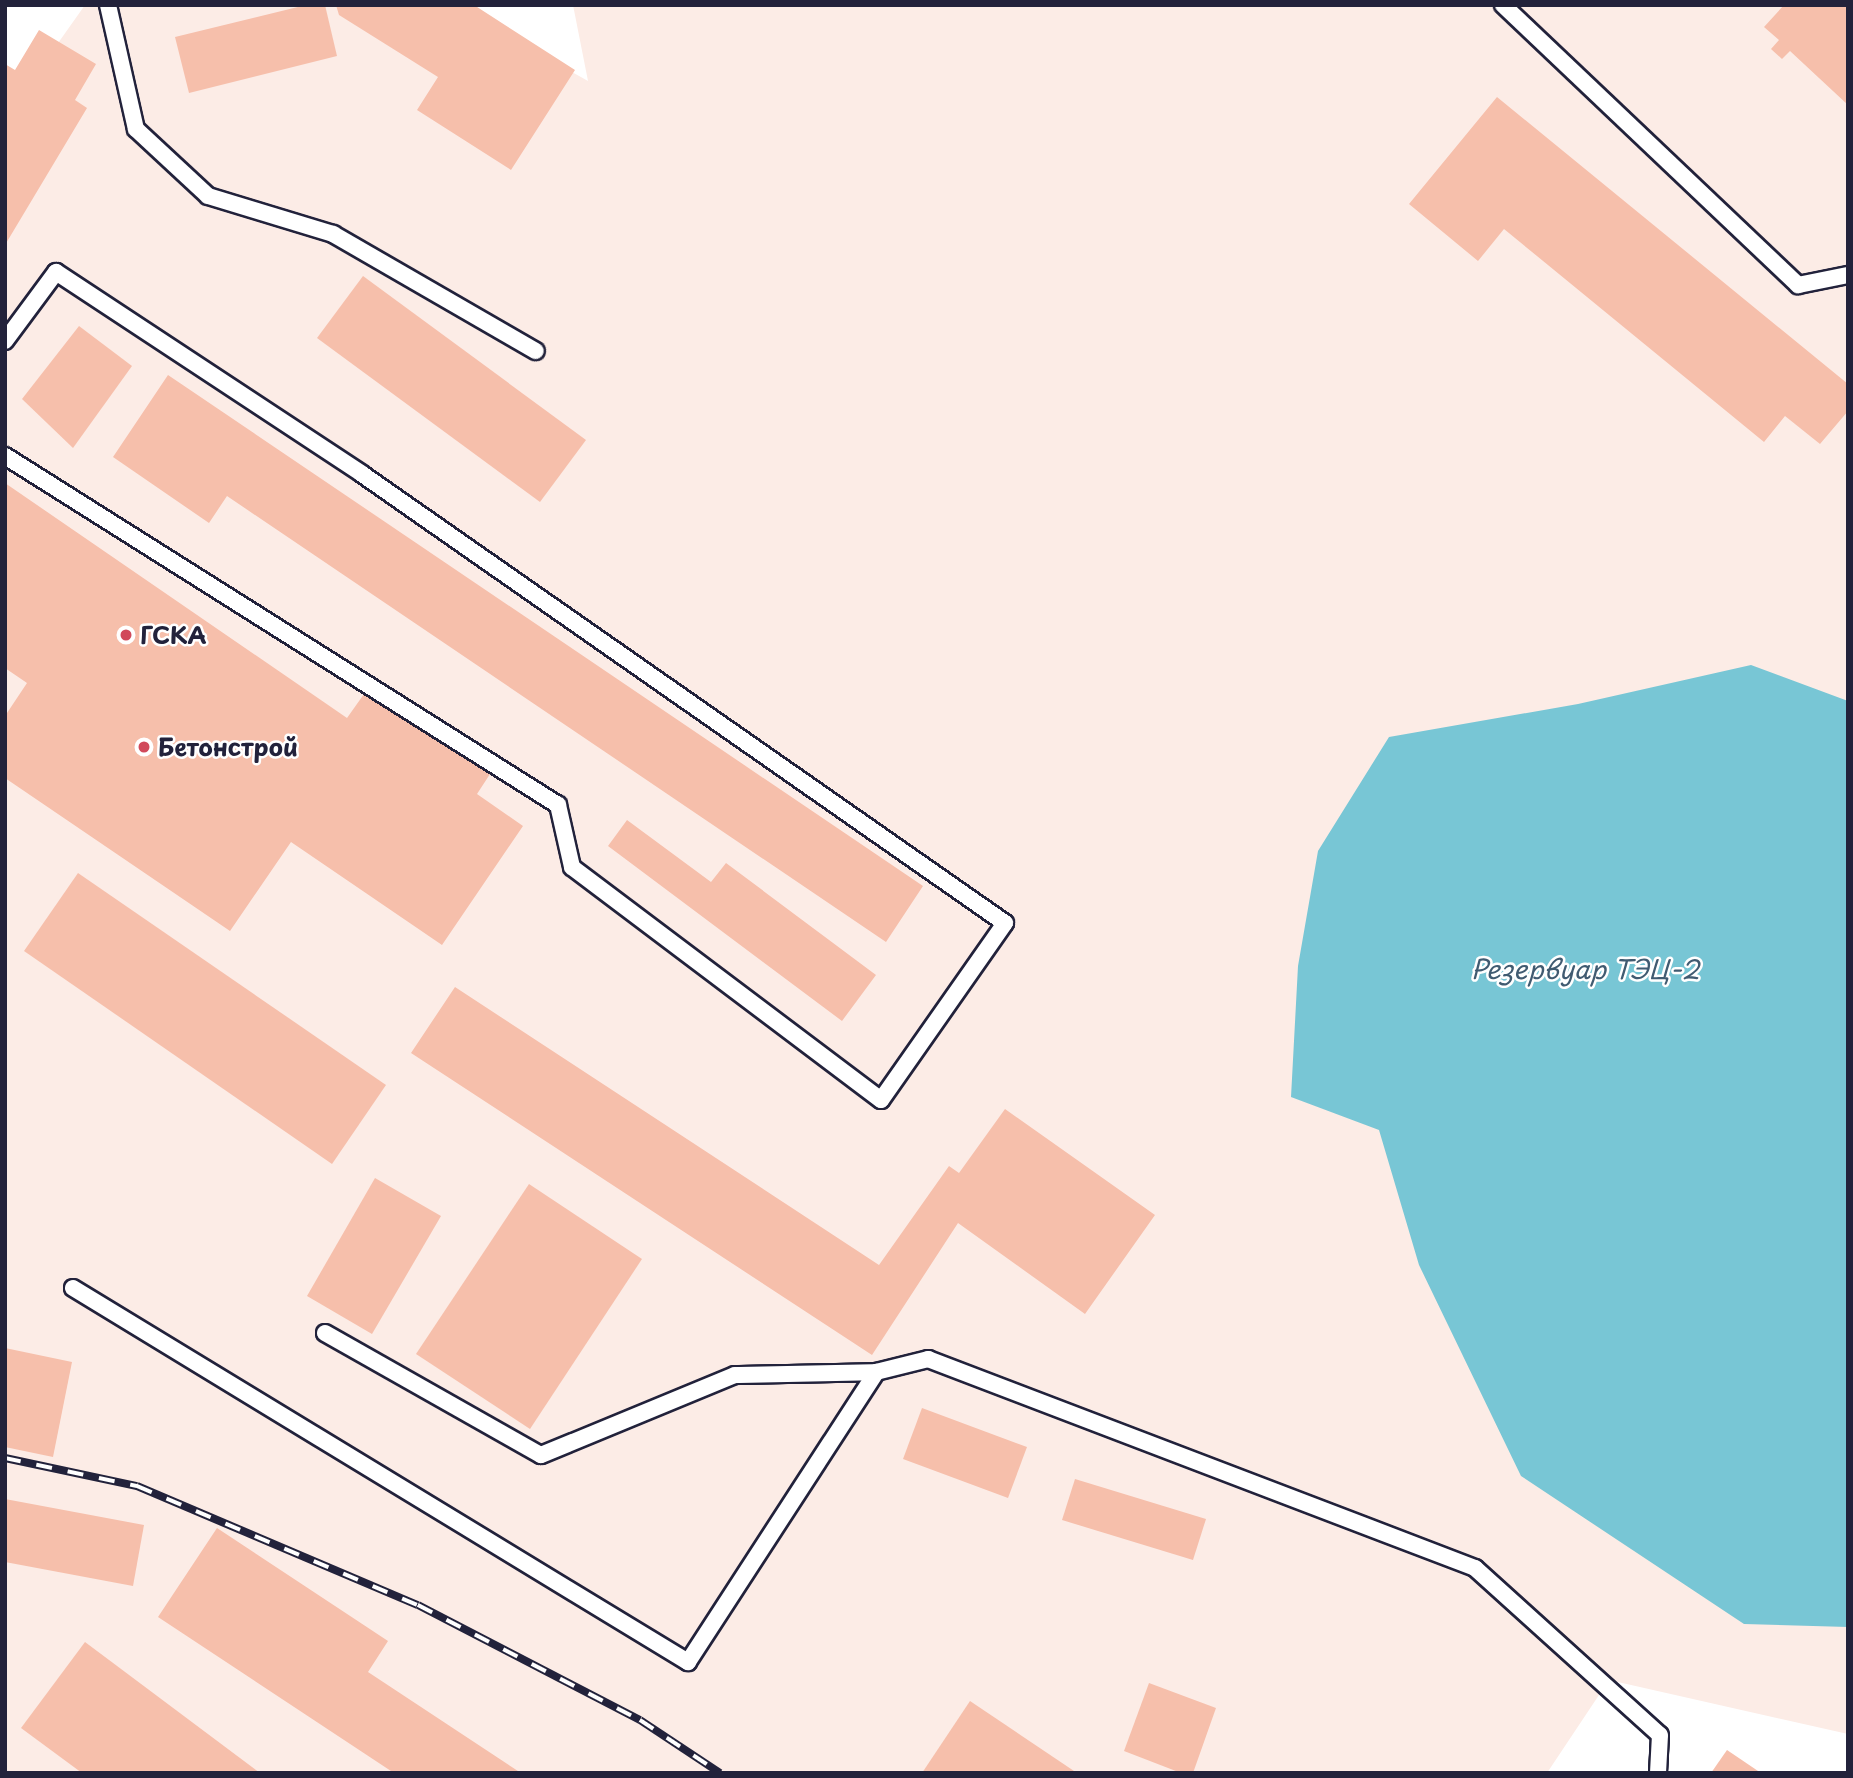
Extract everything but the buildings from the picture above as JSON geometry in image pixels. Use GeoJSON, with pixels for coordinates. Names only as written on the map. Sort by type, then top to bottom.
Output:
{"type":"FeatureCollection","features":[{"type":"Feature","properties":{"kind":"lane"},"geometry":{"type":"LineString","coordinates":[[108,5],[136,129],[208,196],[333,233],[536,351]]}},
{"type":"Feature","properties":{"kind":"lane"},"geometry":{"type":"LineString","coordinates":[[1503,5],[1798,285],[1848,275]]}},
{"type":"Feature","properties":{"kind":"lane"},"geometry":{"type":"LineString","coordinates":[[5,341],[56,272],[362,474],[1005,923],[881,1100],[572,867],[558,805],[5,456]]}},
{"type":"Feature","properties":{"kind":"lane"},"geometry":{"type":"LineString","coordinates":[[73,1288],[688,1662],[876,1372]]}},
{"type":"Feature","properties":{"kind":"lane"},"geometry":{"type":"LineString","coordinates":[[325,1333],[541,1455],[735,1375],[876,1372],[928,1359],[1475,1568],[1660,1735],[1658,1773]]}},
{"type":"Feature","properties":{"kind":"shaded area"},"geometry":{"type":"Polygon","coordinates":[[[85,5],[453,5],[588,81],[573,5],[1848,5],[1848,1734],[1609,1680],[1547,1773],[5,1773],[5,118],[85,5]]]}},
{"type":"Feature","properties":{"kind":"water","name":"Резервуар ТЭЦ-2"},"geometry":{"type":"Polygon","coordinates":[[[1751,665],[1848,701],[1848,1627],[1744,1624],[1521,1476],[1419,1265],[1379,1130],[1291,1097],[1298,966],[1318,851],[1389,737],[1578,704],[1751,665]]]}},
{"type":"Feature","properties":{"kind":"railway"},"geometry":{"type":"LineString","coordinates":[[5,1458],[137,1486],[418,1605],[640,1720],[720,1773]]}},
{"type":"Feature","properties":{"kind":"place","name":"ГСКА"},"geometry":{"type":"Point","coordinates":[126,635]}},
{"type":"Feature","properties":{"kind":"place","name":"Бетонстрой"},"geometry":{"type":"Point","coordinates":[144,747]}}]}
